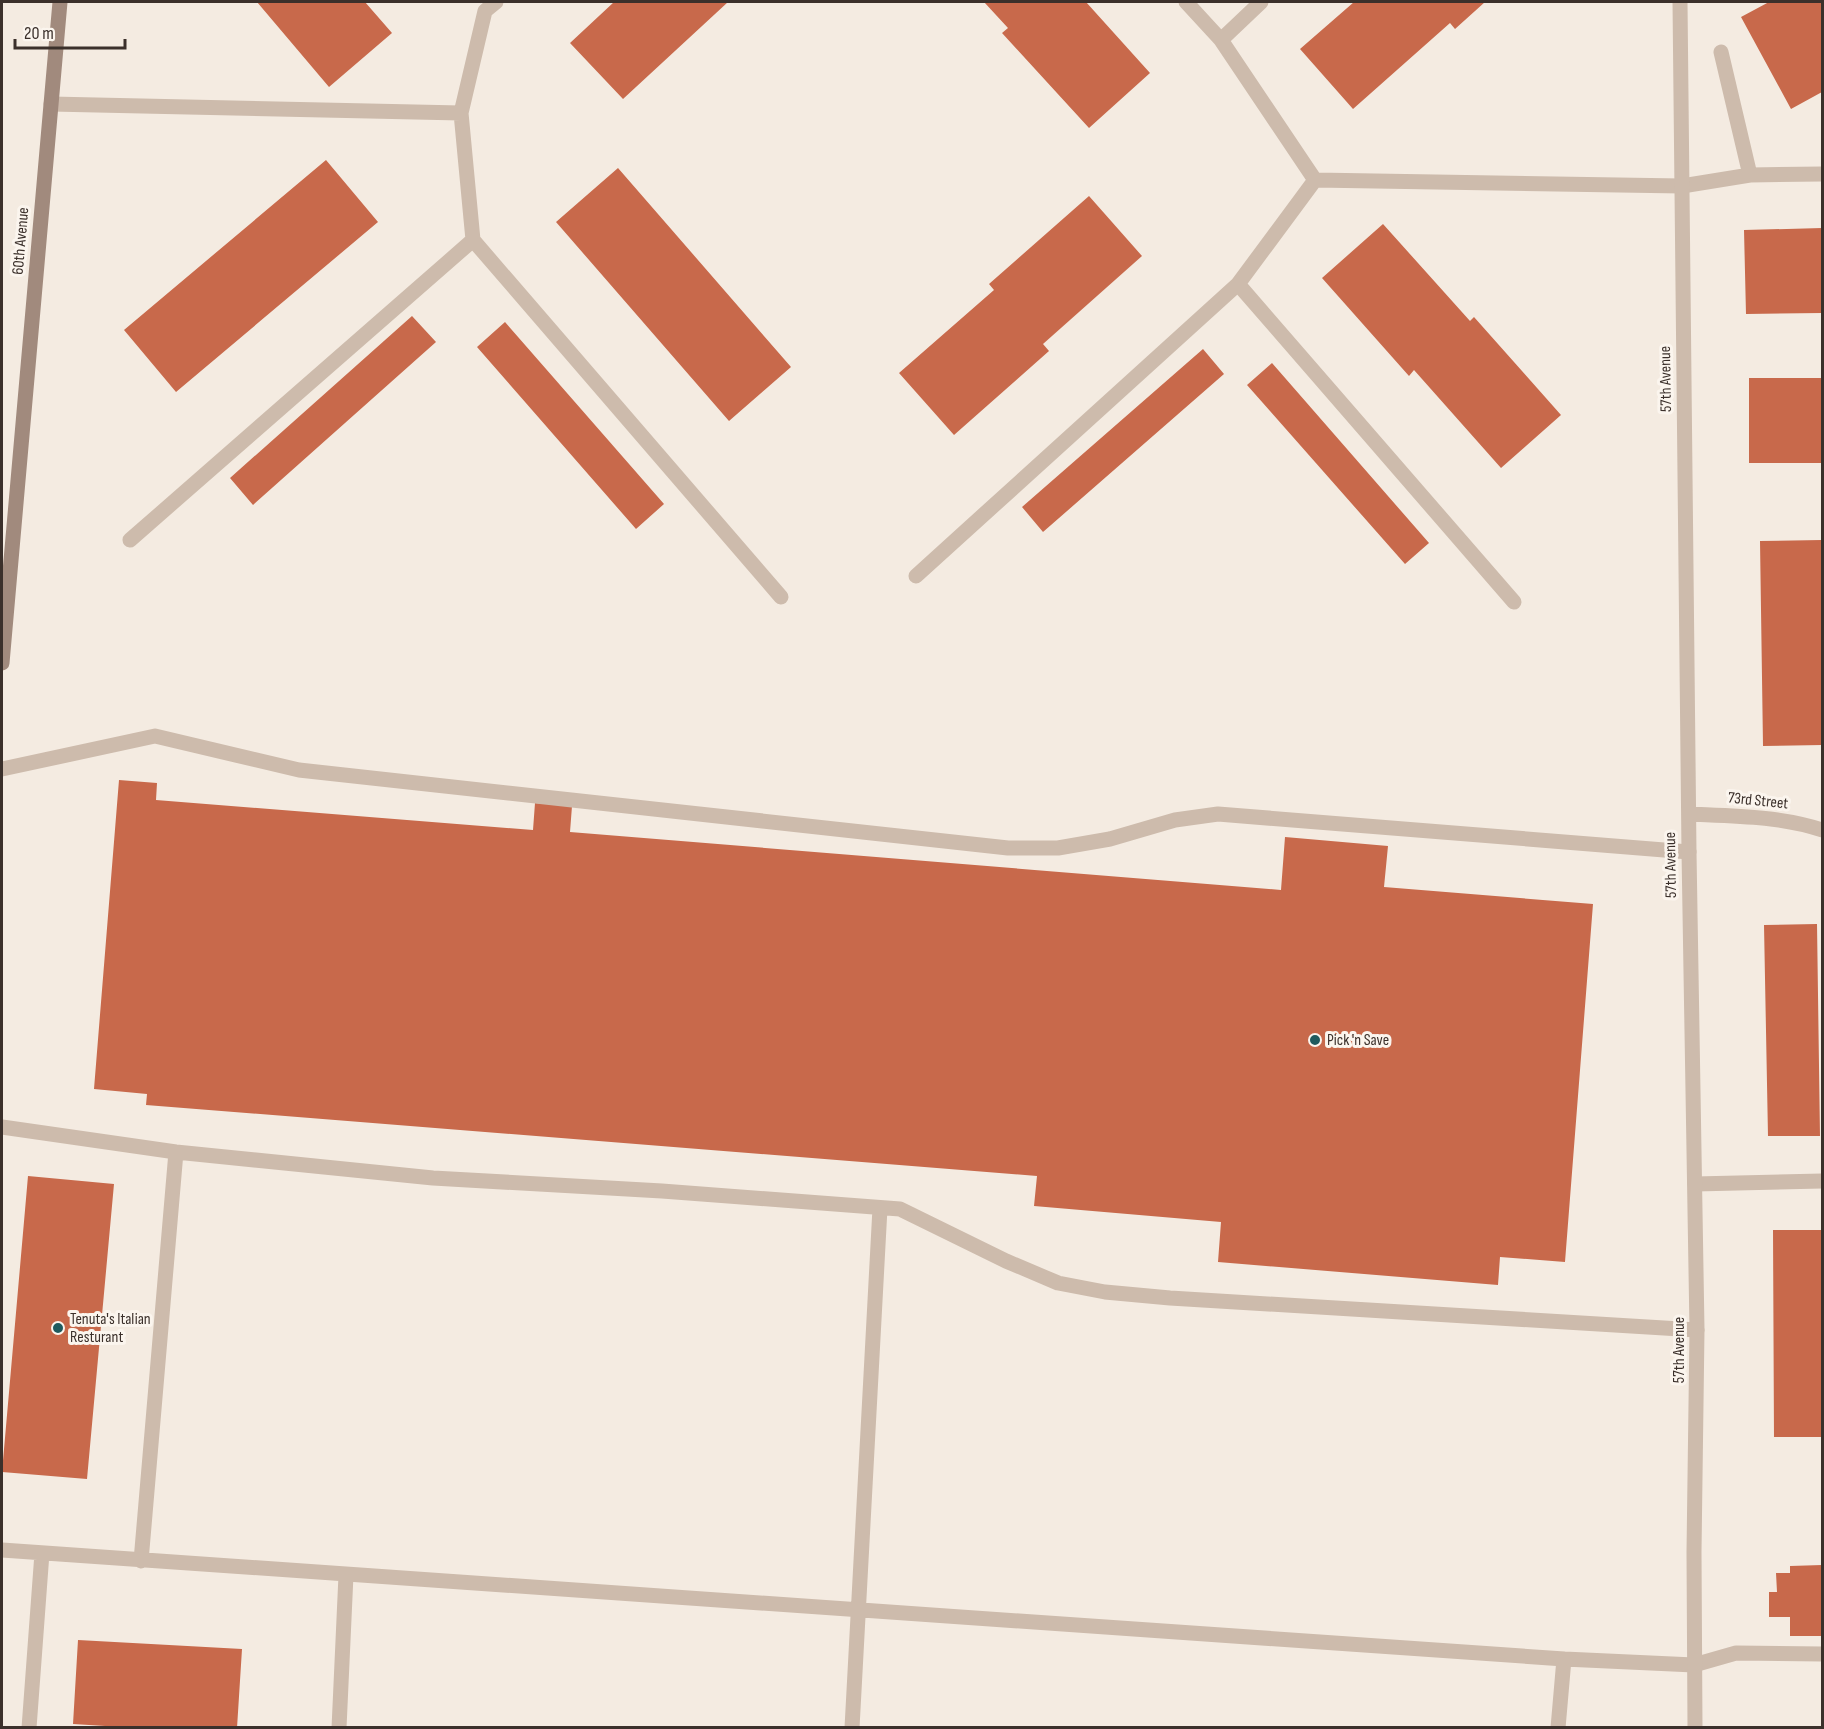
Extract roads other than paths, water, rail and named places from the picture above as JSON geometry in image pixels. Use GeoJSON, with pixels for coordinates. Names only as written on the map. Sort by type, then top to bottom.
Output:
{"type":"FeatureCollection","features":[{"type":"Feature","properties":{"kind":"street","name":"60th Avenue"},"geometry":{"type":"LineString","coordinates":[[2,663],[60,2]]}},
{"type":"Feature","properties":{"kind":"street"},"geometry":{"type":"LineString","coordinates":[[1186,2],[1221,40],[1315,180]]}},
{"type":"Feature","properties":{"kind":"street"},"geometry":{"type":"LineString","coordinates":[[1221,40],[1261,2]]}},
{"type":"Feature","properties":{"kind":"street","name":"57th Avenue"},"geometry":{"type":"LineString","coordinates":[[1680,2],[1689,852],[1697,1330],[1695,1728]]}},
{"type":"Feature","properties":{"kind":"street"},"geometry":{"type":"LineString","coordinates":[[485,5],[461,113],[473,240],[781,597]]}},
{"type":"Feature","properties":{"kind":"street"},"geometry":{"type":"LineString","coordinates":[[1721,52],[1750,175]]}},
{"type":"Feature","properties":{"kind":"street"},"geometry":{"type":"LineString","coordinates":[[51,104],[461,113]]}},
{"type":"Feature","properties":{"kind":"street"},"geometry":{"type":"LineString","coordinates":[[1315,180],[1682,186],[1750,175],[1822,174]]}},
{"type":"Feature","properties":{"kind":"street"},"geometry":{"type":"LineString","coordinates":[[915,576],[1238,284],[1315,180]]}},
{"type":"Feature","properties":{"kind":"street"},"geometry":{"type":"LineString","coordinates":[[130,540],[473,240]]}},
{"type":"Feature","properties":{"kind":"street"},"geometry":{"type":"LineString","coordinates":[[1238,284],[1514,602]]}},
{"type":"Feature","properties":{"kind":"street"},"geometry":{"type":"LineString","coordinates":[[2,769],[155,736],[299,770],[1008,848],[1058,848],[1110,839],[1175,820],[1218,814],[1689,852]]}},
{"type":"Feature","properties":{"kind":"street","name":"73rd Street"},"geometry":{"type":"LineString","coordinates":[[1689,814],[1745,816],[1806,825],[1822,830]]}},
{"type":"Feature","properties":{"kind":"street"},"geometry":{"type":"LineString","coordinates":[[2,1127],[176,1152],[433,1178],[662,1191],[900,1209],[1006,1261],[1058,1283],[1106,1292],[1697,1330]]}},
{"type":"Feature","properties":{"kind":"street"},"geometry":{"type":"LineString","coordinates":[[141,1561],[176,1152]]}},
{"type":"Feature","properties":{"kind":"street"},"geometry":{"type":"LineString","coordinates":[[1695,1184],[1822,1181]]}},
{"type":"Feature","properties":{"kind":"street"},"geometry":{"type":"LineString","coordinates":[[852,1728],[880,1208]]}},
{"type":"Feature","properties":{"kind":"street"},"geometry":{"type":"LineString","coordinates":[[2,1550],[1564,1659],[1694,1665],[1736,1653],[1822,1654]]}},
{"type":"Feature","properties":{"kind":"street"},"geometry":{"type":"LineString","coordinates":[[29,1728],[42,1553]]}},
{"type":"Feature","properties":{"kind":"street"},"geometry":{"type":"LineString","coordinates":[[339,1728],[346,1575]]}},
{"type":"Feature","properties":{"kind":"street"},"geometry":{"type":"LineString","coordinates":[[1558,1728],[1564,1659]]}},
{"type":"Feature","properties":{"kind":"place","name":"Pick 'n Save"},"geometry":{"type":"Point","coordinates":[1315,1040]}},
{"type":"Feature","properties":{"kind":"place","name":"Tenuta's Italian Resturant"},"geometry":{"type":"Point","coordinates":[58,1328]}}]}
